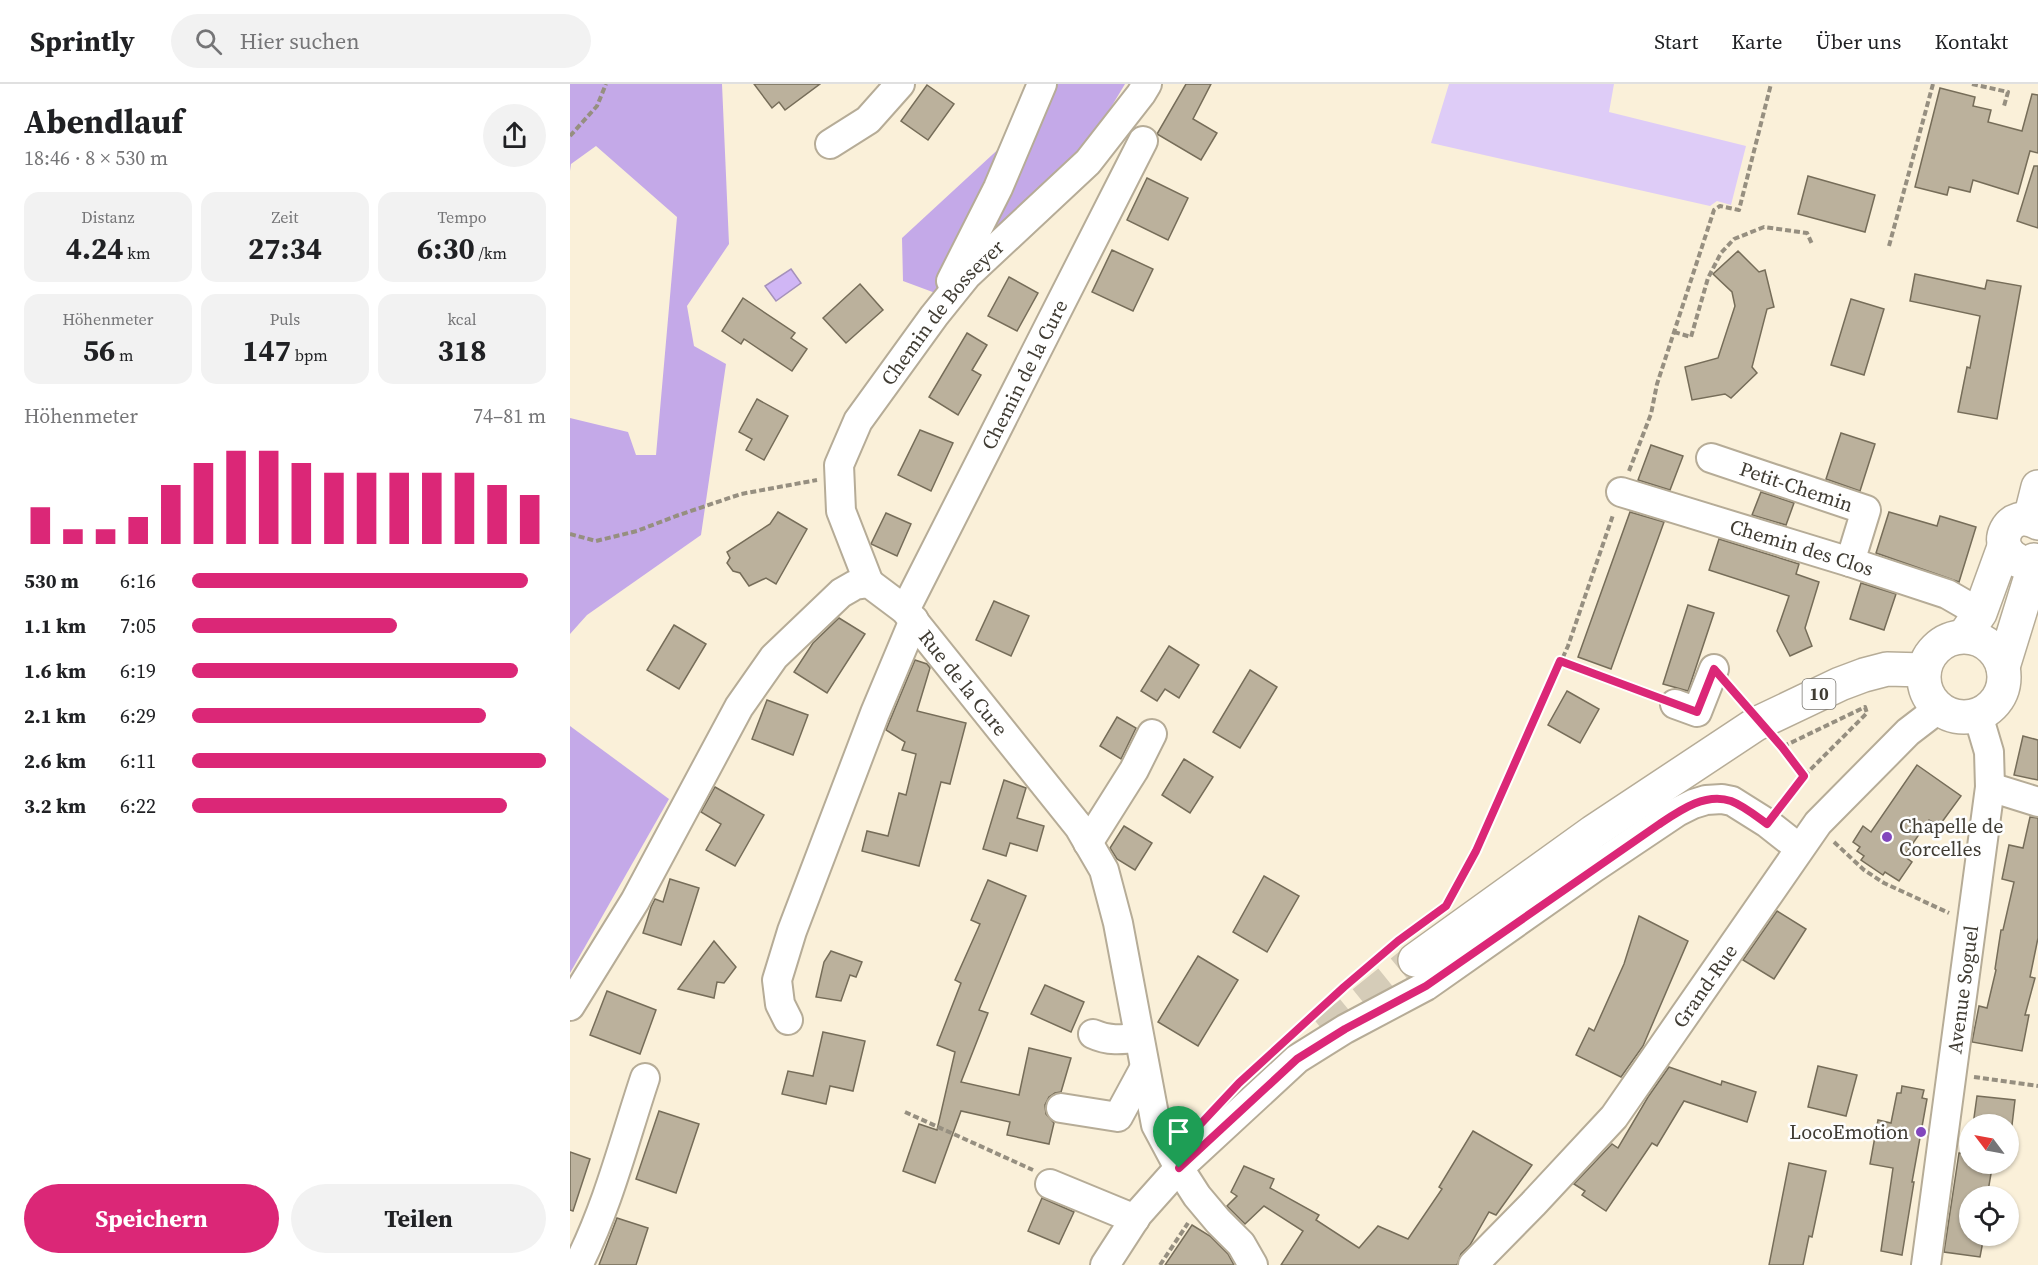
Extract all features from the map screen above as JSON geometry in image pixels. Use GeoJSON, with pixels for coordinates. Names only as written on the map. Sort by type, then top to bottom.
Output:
{"type":"FeatureCollection","features":[{"type":"Feature","properties":{"kind":"main road"},"geometry":{"type":"LineString","coordinates":[[2003,668],[2032,573],[2025,554],[2004,535],[2011,524],[2023,518],[2034,521],[2038,487]]}},
{"type":"Feature","properties":{"kind":"main road"},"geometry":{"type":"LineString","coordinates":[[1972,625],[1977,639],[1989,645],[1998,655],[2004,679],[1997,701],[1989,709],[1978,715],[1958,717],[1938,708],[1926,691],[1923,681],[1928,659],[1943,642],[1972,625],[2025,554]]}},
{"type":"Feature","properties":{"kind":"main road","name":"10"},"geometry":{"type":"LineString","coordinates":[[1406,951],[1593,832],[1756,724],[1864,675],[1887,669],[1924,670]]}},
{"type":"Feature","properties":{"kind":"street"},"geometry":{"type":"LineString","coordinates":[[830,144],[868,120],[900,84]]}},
{"type":"Feature","properties":{"kind":"street"},"geometry":{"type":"LineString","coordinates":[[934,316],[998,188],[1042,84]]}},
{"type":"Feature","properties":{"kind":"street","name":"Chemin de Bosseyer"},"geometry":{"type":"LineString","coordinates":[[869,583],[841,511],[839,465],[858,421],[934,316],[967,275],[1088,162],[1147,84]]}},
{"type":"Feature","properties":{"kind":"street","name":"Chemin de la Cure"},"geometry":{"type":"LineString","coordinates":[[788,1020],[780,1005],[777,980],[792,931],[910,615],[1143,141]]}},
{"type":"Feature","properties":{"kind":"street","name":"Petit-Chemin"},"geometry":{"type":"LineString","coordinates":[[1711,458],[1866,510],[1850,562]]}},
{"type":"Feature","properties":{"kind":"street","name":"Chemin des Clos"},"geometry":{"type":"LineString","coordinates":[[1621,492],[1947,594],[1972,625]]}},
{"type":"Feature","properties":{"kind":"street"},"geometry":{"type":"LineString","coordinates":[[570,1006],[635,902],[739,707],[774,657],[841,593],[855,585],[869,583]]}},
{"type":"Feature","properties":{"kind":"street","name":"Rue de la Cure"},"geometry":{"type":"LineString","coordinates":[[869,583],[910,615],[1078,827],[1104,870],[1118,923],[1156,1125],[1179,1168],[1205,1206],[1241,1244],[1253,1265]]}},
{"type":"Feature","properties":{"kind":"street"},"geometry":{"type":"LineString","coordinates":[[1675,704],[1697,712],[1714,669]]}},
{"type":"Feature","properties":{"kind":"street","name":"Grand-Rue"},"geometry":{"type":"LineString","coordinates":[[1473,1265],[1614,1117],[1818,823],[1908,732],[1938,708]]}},
{"type":"Feature","properties":{"kind":"street","name":"Avenue Soguel"},"geometry":{"type":"LineString","coordinates":[[1926,1265],[1953,1073],[1977,868],[1990,787],[1989,752],[1978,715]]}},
{"type":"Feature","properties":{"kind":"street"},"geometry":{"type":"LineString","coordinates":[[1088,843],[1134,770],[1152,734]]}},
{"type":"Feature","properties":{"kind":"street"},"geometry":{"type":"LineString","coordinates":[[1990,787],[2038,802]]}},
{"type":"Feature","properties":{"kind":"street"},"geometry":{"type":"LineString","coordinates":[[1105,1265],[1135,1219],[1179,1168],[1297,1059],[1345,1029],[1426,986],[1595,867],[1677,813],[1706,800],[1732,801],[1799,848]]}},
{"type":"Feature","properties":{"kind":"street"},"geometry":{"type":"LineString","coordinates":[[1093,1034],[1102,1039],[1122,1040],[1138,1037]]}},
{"type":"Feature","properties":{"kind":"street"},"geometry":{"type":"LineString","coordinates":[[1061,1108],[1119,1117],[1144,1069]]}},
{"type":"Feature","properties":{"kind":"street"},"geometry":{"type":"LineString","coordinates":[[578,1265],[590,1242],[645,1078]]}},
{"type":"Feature","properties":{"kind":"street"},"geometry":{"type":"LineString","coordinates":[[1055,1186],[1135,1219]]}},
{"type":"Feature","properties":{"kind":"path"},"geometry":{"type":"LineString","coordinates":[[570,136],[597,106],[606,84]]}},
{"type":"Feature","properties":{"kind":"path"},"geometry":{"type":"LineString","coordinates":[[1771,84],[1739,210],[1720,206],[1714,210],[1674,332],[1691,337],[1708,278],[1720,253],[1734,239],[1764,227],[1807,233],[1812,244]]}},
{"type":"Feature","properties":{"kind":"path"},"geometry":{"type":"LineString","coordinates":[[1888,246],[1933,84]]}},
{"type":"Feature","properties":{"kind":"path"},"geometry":{"type":"LineString","coordinates":[[1972,84],[2008,92],[2004,106]]}},
{"type":"Feature","properties":{"kind":"path"},"geometry":{"type":"LineString","coordinates":[[570,534],[596,541],[637,531],[741,494],[819,480],[839,480]]}},
{"type":"Feature","properties":{"kind":"path"},"geometry":{"type":"LineString","coordinates":[[1446,906],[1476,851],[1560,661],[1675,704]]}},
{"type":"Feature","properties":{"kind":"path"},"geometry":{"type":"LineString","coordinates":[[1714,669],[1782,747],[1804,776]]}},
{"type":"Feature","properties":{"kind":"path"},"geometry":{"type":"LineString","coordinates":[[1767,824],[1804,776],[1867,712],[1865,707],[1782,747]]}},
{"type":"Feature","properties":{"kind":"path"},"geometry":{"type":"LineString","coordinates":[[1818,823],[1831,840],[1864,870],[1884,883],[1955,916],[1961,906],[1974,907]]}},
{"type":"Feature","properties":{"kind":"path"},"geometry":{"type":"LineString","coordinates":[[1300,1027],[1406,951]]}},
{"type":"Feature","properties":{"kind":"path"},"geometry":{"type":"LineString","coordinates":[[1953,1073],[2038,1086]]}},
{"type":"Feature","properties":{"kind":"path"},"geometry":{"type":"LineString","coordinates":[[905,1112],[1062,1183],[1055,1186]]}},
{"type":"Feature","properties":{"kind":"path"},"geometry":{"type":"LineString","coordinates":[[1160,1265],[1183,1228],[1205,1206]]}},
{"type":"Feature","properties":{"kind":"shaded area"},"geometry":{"type":"Polygon","coordinates":[[[570,84],[722,84],[729,244],[687,306],[694,346],[726,364],[701,535],[587,615],[570,634],[570,418],[628,432],[636,455],[656,455],[677,217],[596,146],[571,164],[570,171],[570,84]]]}},
{"type":"Feature","properties":{"kind":"shaded area"},"geometry":{"type":"Polygon","coordinates":[[[1037,84],[1125,84],[1083,154],[938,294],[903,281],[902,238],[1019,130],[1037,84]]]}},
{"type":"Feature","properties":{"kind":"shaded area"},"geometry":{"type":"Polygon","coordinates":[[[1449,84],[1614,84],[1609,112],[1746,146],[1731,205],[1717,201],[1710,206],[1431,143],[1449,84]]]}},
{"type":"Feature","properties":{"kind":"shaded area"},"geometry":{"type":"Polygon","coordinates":[[[791,269],[801,283],[776,301],[765,286],[791,269]]]}},
{"type":"Feature","properties":{"kind":"shaded area"},"geometry":{"type":"Polygon","coordinates":[[[570,726],[669,799],[570,973],[570,726]]]}},
{"type":"Feature","properties":{"kind":"building"},"geometry":{"type":"Polygon","coordinates":[[[754,84],[820,84],[785,110],[779,102],[772,108],[754,84]]]}},
{"type":"Feature","properties":{"kind":"building"},"geometry":{"type":"Polygon","coordinates":[[[1186,84],[1211,84],[1193,119],[1217,133],[1201,160],[1157,134],[1186,84]]]}},
{"type":"Feature","properties":{"kind":"building"},"geometry":{"type":"Polygon","coordinates":[[[927,85],[954,104],[928,140],[901,121],[927,85]]]}},
{"type":"Feature","properties":{"kind":"building"},"geometry":{"type":"Polygon","coordinates":[[[1940,88],[1975,97],[1973,106],[1991,110],[1988,122],[2022,131],[2032,94],[2038,95],[2038,153],[2030,151],[2018,194],[1973,180],[1970,192],[1949,187],[1947,195],[1915,187],[1940,88]]]}},
{"type":"Feature","properties":{"kind":"building"},"geometry":{"type":"Polygon","coordinates":[[[2034,166],[2038,166],[2038,228],[2017,221],[2034,166]]]}},
{"type":"Feature","properties":{"kind":"building"},"geometry":{"type":"Polygon","coordinates":[[[1808,176],[1875,195],[1865,232],[1798,214],[1808,176]]]}},
{"type":"Feature","properties":{"kind":"building"},"geometry":{"type":"Polygon","coordinates":[[[1147,178],[1188,198],[1168,240],[1127,220],[1147,178]]]}},
{"type":"Feature","properties":{"kind":"building"},"geometry":{"type":"Polygon","coordinates":[[[1112,250],[1153,269],[1133,311],[1092,292],[1112,250]]]}},
{"type":"Feature","properties":{"kind":"building"},"geometry":{"type":"Polygon","coordinates":[[[1738,251],[1759,272],[1765,270],[1774,307],[1767,309],[1752,367],[1757,373],[1731,398],[1725,394],[1692,400],[1685,367],[1718,358],[1735,306],[1732,292],[1713,274],[1738,251]]]}},
{"type":"Feature","properties":{"kind":"building"},"geometry":{"type":"Polygon","coordinates":[[[1915,274],[1985,289],[1987,280],[2021,286],[1997,419],[1958,412],[1967,367],[1970,368],[1980,316],[1910,301],[1915,274]]]}},
{"type":"Feature","properties":{"kind":"building"},"geometry":{"type":"Polygon","coordinates":[[[1009,277],[1038,293],[1017,331],[988,316],[1009,277]]]}},
{"type":"Feature","properties":{"kind":"building"},"geometry":{"type":"Polygon","coordinates":[[[860,284],[883,310],[846,343],[823,318],[860,284]]]}},
{"type":"Feature","properties":{"kind":"building"},"geometry":{"type":"Polygon","coordinates":[[[743,298],[795,333],[791,338],[807,349],[792,371],[744,339],[741,344],[722,331],[743,298]]]}},
{"type":"Feature","properties":{"kind":"building"},"geometry":{"type":"Polygon","coordinates":[[[1851,299],[1884,309],[1864,375],[1831,365],[1851,299]]]}},
{"type":"Feature","properties":{"kind":"building"},"geometry":{"type":"Polygon","coordinates":[[[967,333],[987,345],[972,370],[981,375],[958,415],[929,397],[967,333]]]}},
{"type":"Feature","properties":{"kind":"building"},"geometry":{"type":"Polygon","coordinates":[[[757,399],[788,416],[764,460],[746,450],[752,439],[739,432],[757,399]]]}},
{"type":"Feature","properties":{"kind":"building"},"geometry":{"type":"Polygon","coordinates":[[[920,430],[953,443],[931,491],[898,475],[920,430]]]}},
{"type":"Feature","properties":{"kind":"building"},"geometry":{"type":"Polygon","coordinates":[[[1841,433],[1875,444],[1860,491],[1826,479],[1841,433]]]}},
{"type":"Feature","properties":{"kind":"building"},"geometry":{"type":"Polygon","coordinates":[[[1651,445],[1683,456],[1670,490],[1638,480],[1651,445]]]}},
{"type":"Feature","properties":{"kind":"building"},"geometry":{"type":"Polygon","coordinates":[[[1761,492],[1794,503],[1786,525],[1752,515],[1761,492]]]}},
{"type":"Feature","properties":{"kind":"building"},"geometry":{"type":"Polygon","coordinates":[[[778,512],[807,529],[776,584],[766,578],[749,586],[740,573],[733,571],[727,563],[730,558],[727,552],[770,524],[778,512]]]}},
{"type":"Feature","properties":{"kind":"building"},"geometry":{"type":"Polygon","coordinates":[[[1630,512],[1664,522],[1611,669],[1578,657],[1630,512]]]}},
{"type":"Feature","properties":{"kind":"building"},"geometry":{"type":"Polygon","coordinates":[[[1889,512],[1937,526],[1940,516],[1976,527],[1959,582],[1876,553],[1889,512]]]}},
{"type":"Feature","properties":{"kind":"building"},"geometry":{"type":"Polygon","coordinates":[[[886,513],[911,524],[897,556],[871,544],[886,513]]]}},
{"type":"Feature","properties":{"kind":"building"},"geometry":{"type":"Polygon","coordinates":[[[1719,539],[1799,564],[1796,574],[1819,582],[1805,628],[1812,646],[1790,656],[1777,631],[1789,596],[1709,570],[1719,539]]]}},
{"type":"Feature","properties":{"kind":"building"},"geometry":{"type":"Polygon","coordinates":[[[1861,583],[1896,594],[1884,630],[1850,619],[1861,583]]]}},
{"type":"Feature","properties":{"kind":"building"},"geometry":{"type":"Polygon","coordinates":[[[994,601],[1029,616],[1011,656],[976,640],[994,601]]]}},
{"type":"Feature","properties":{"kind":"building"},"geometry":{"type":"Polygon","coordinates":[[[1688,605],[1714,613],[1688,691],[1663,684],[1688,605]]]}},
{"type":"Feature","properties":{"kind":"building"},"geometry":{"type":"Polygon","coordinates":[[[839,618],[865,634],[827,693],[794,672],[813,643],[839,618]]]}},
{"type":"Feature","properties":{"kind":"building"},"geometry":{"type":"Polygon","coordinates":[[[674,625],[706,644],[679,689],[647,670],[674,625]]]}},
{"type":"Feature","properties":{"kind":"building"},"geometry":{"type":"Polygon","coordinates":[[[1169,646],[1199,665],[1179,698],[1165,689],[1157,701],[1141,691],[1169,646]]]}},
{"type":"Feature","properties":{"kind":"building"},"geometry":{"type":"Polygon","coordinates":[[[915,660],[927,664],[930,668],[917,711],[966,723],[950,784],[941,782],[919,866],[862,851],[867,831],[888,836],[899,793],[906,795],[916,754],[902,750],[905,742],[886,730],[915,660]]]}},
{"type":"Feature","properties":{"kind":"building"},"geometry":{"type":"Polygon","coordinates":[[[1250,670],[1277,687],[1240,748],[1213,732],[1250,670]]]}},
{"type":"Feature","properties":{"kind":"building"},"geometry":{"type":"Polygon","coordinates":[[[1567,691],[1599,709],[1580,743],[1548,725],[1567,691]]]}},
{"type":"Feature","properties":{"kind":"building"},"geometry":{"type":"Polygon","coordinates":[[[767,700],[808,715],[793,755],[752,739],[767,700]]]}},
{"type":"Feature","properties":{"kind":"building"},"geometry":{"type":"Polygon","coordinates":[[[1117,717],[1136,728],[1121,759],[1100,746],[1117,717]]]}},
{"type":"Feature","properties":{"kind":"building"},"geometry":{"type":"Polygon","coordinates":[[[2023,736],[2038,740],[2038,780],[2014,775],[2023,736]]]}},
{"type":"Feature","properties":{"kind":"building"},"geometry":{"type":"Polygon","coordinates":[[[1184,759],[1213,777],[1190,813],[1162,795],[1184,759]]]}},
{"type":"Feature","properties":{"kind":"building","name":"Chapelle de Corcelles"},"geometry":{"type":"Polygon","coordinates":[[[1917,765],[1961,796],[1939,826],[1929,820],[1904,856],[1912,862],[1899,881],[1885,872],[1883,875],[1861,860],[1864,856],[1857,851],[1860,847],[1853,842],[1863,826],[1871,832],[1917,765]]]}},
{"type":"Feature","properties":{"kind":"building"},"geometry":{"type":"Polygon","coordinates":[[[1004,780],[1026,788],[1017,818],[1044,826],[1037,851],[1010,843],[1006,856],[983,849],[1004,780]]]}},
{"type":"Feature","properties":{"kind":"building"},"geometry":{"type":"Polygon","coordinates":[[[715,787],[764,815],[735,866],[706,850],[721,824],[701,812],[715,787]]]}},
{"type":"Feature","properties":{"kind":"building"},"geometry":{"type":"Polygon","coordinates":[[[2030,817],[2038,818],[2038,938],[2030,977],[2035,978],[2025,1015],[2029,1015],[2022,1051],[1972,1042],[1979,1006],[1987,1008],[1996,970],[2001,930],[2003,930],[2014,882],[2002,879],[2009,845],[2023,848],[2030,817]]]}},
{"type":"Feature","properties":{"kind":"building"},"geometry":{"type":"Polygon","coordinates":[[[1124,826],[1152,843],[1135,870],[1117,859],[1110,848],[1124,826]]]}},
{"type":"Feature","properties":{"kind":"building"},"geometry":{"type":"Polygon","coordinates":[[[1264,876],[1299,896],[1267,952],[1233,932],[1264,876]]]}},
{"type":"Feature","properties":{"kind":"building"},"geometry":{"type":"Polygon","coordinates":[[[670,879],[699,888],[681,945],[643,933],[655,899],[663,902],[670,879]]]}},
{"type":"Feature","properties":{"kind":"building"},"geometry":{"type":"Polygon","coordinates":[[[988,880],[1026,896],[979,1010],[988,1013],[961,1082],[1019,1095],[1029,1048],[1071,1058],[1061,1092],[1049,1097],[1045,1105],[1046,1114],[1054,1123],[1049,1144],[1007,1135],[1010,1122],[961,1111],[935,1183],[903,1171],[919,1124],[937,1130],[955,1052],[937,1045],[961,983],[955,980],[980,924],[971,920],[988,880]]]}},
{"type":"Feature","properties":{"kind":"building"},"geometry":{"type":"Polygon","coordinates":[[[1777,911],[1806,929],[1774,979],[1743,960],[1777,911]]]}},
{"type":"Feature","properties":{"kind":"building"},"geometry":{"type":"Polygon","coordinates":[[[1639,916],[1688,941],[1643,1046],[1621,1077],[1576,1055],[1589,1028],[1594,1031],[1624,964],[1639,916]]]}},
{"type":"Feature","properties":{"kind":"building"},"geometry":{"type":"Polygon","coordinates":[[[714,941],[736,967],[724,983],[717,982],[714,998],[678,989],[714,941]]]}},
{"type":"Feature","properties":{"kind":"building"},"geometry":{"type":"Polygon","coordinates":[[[831,951],[862,962],[856,977],[850,975],[841,1001],[816,997],[824,962],[831,951]]]}},
{"type":"Feature","properties":{"kind":"building"},"geometry":{"type":"Polygon","coordinates":[[[1198,956],[1238,980],[1198,1046],[1158,1022],[1198,956]]]}},
{"type":"Feature","properties":{"kind":"building"},"geometry":{"type":"Polygon","coordinates":[[[1045,985],[1084,1002],[1071,1032],[1031,1014],[1045,985]]]}},
{"type":"Feature","properties":{"kind":"building"},"geometry":{"type":"Polygon","coordinates":[[[607,991],[656,1010],[640,1054],[590,1035],[607,991]]]}},
{"type":"Feature","properties":{"kind":"building"},"geometry":{"type":"Polygon","coordinates":[[[823,1032],[865,1041],[853,1091],[830,1086],[826,1104],[782,1094],[788,1071],[813,1076],[823,1032]]]}},
{"type":"Feature","properties":{"kind":"building"},"geometry":{"type":"Polygon","coordinates":[[[1818,1066],[1857,1075],[1846,1116],[1808,1107],[1818,1066]]]}},
{"type":"Feature","properties":{"kind":"building"},"geometry":{"type":"Polygon","coordinates":[[[1669,1067],[1721,1085],[1722,1081],[1756,1092],[1747,1122],[1684,1101],[1657,1146],[1652,1143],[1606,1211],[1582,1195],[1585,1191],[1574,1184],[1612,1144],[1618,1148],[1669,1067]]]}},
{"type":"Feature","properties":{"kind":"building"},"geometry":{"type":"Polygon","coordinates":[[[1902,1086],[1924,1090],[1922,1098],[1927,1099],[1902,1255],[1881,1251],[1893,1168],[1870,1164],[1878,1120],[1891,1123],[1897,1093],[1901,1093],[1902,1086]]]}},
{"type":"Feature","properties":{"kind":"building"},"geometry":{"type":"Polygon","coordinates":[[[1977,1096],[2015,1100],[2013,1114],[1975,1114],[1977,1096]]]}},
{"type":"Feature","properties":{"kind":"building"},"geometry":{"type":"Polygon","coordinates":[[[659,1111],[699,1124],[676,1193],[636,1179],[659,1111]]]}},
{"type":"Feature","properties":{"kind":"building"},"geometry":{"type":"Polygon","coordinates":[[[1473,1131],[1532,1165],[1496,1215],[1489,1212],[1470,1245],[1461,1254],[1457,1265],[1281,1265],[1303,1231],[1264,1206],[1245,1224],[1227,1206],[1237,1196],[1231,1192],[1244,1166],[1274,1179],[1270,1188],[1319,1215],[1316,1220],[1359,1248],[1378,1226],[1408,1239],[1442,1189],[1439,1187],[1473,1131]]]}},
{"type":"Feature","properties":{"kind":"building"},"geometry":{"type":"Polygon","coordinates":[[[570,1152],[590,1159],[573,1211],[570,1210],[570,1152]]]}},
{"type":"Feature","properties":{"kind":"building"},"geometry":{"type":"Polygon","coordinates":[[[1959,1153],[1959,1174],[1991,1174],[1989,1186],[1959,1186],[1959,1246],[1982,1246],[1980,1257],[1944,1252],[1959,1153]]]}},
{"type":"Feature","properties":{"kind":"building"},"geometry":{"type":"Polygon","coordinates":[[[1789,1163],[1826,1171],[1812,1237],[1809,1236],[1803,1265],[1769,1265],[1789,1163]]]}},
{"type":"Feature","properties":{"kind":"building"},"geometry":{"type":"Polygon","coordinates":[[[1042,1198],[1074,1212],[1059,1244],[1028,1231],[1042,1198]]]}},
{"type":"Feature","properties":{"kind":"building"},"geometry":{"type":"Polygon","coordinates":[[[617,1218],[648,1228],[636,1265],[599,1265],[617,1218]]]}},
{"type":"Feature","properties":{"kind":"building"},"geometry":{"type":"Polygon","coordinates":[[[1192,1225],[1210,1236],[1228,1254],[1234,1265],[1165,1265],[1192,1225]]]}},
{"type":"Feature","properties":{"kind":"tunnel"},"geometry":{"type":"LineString","coordinates":[[1325,1033],[1415,960]]}},
{"type":"Feature","properties":{"kind":"place","name":"Chapelle de Corcelles"},"geometry":{"type":"Point","coordinates":[1887,837]}},
{"type":"Feature","properties":{"kind":"place","name":"LocoEmotion"},"geometry":{"type":"Point","coordinates":[1921,1132]}},
{"type":"Feature","properties":{"kind":"route"},"geometry":{"type":"LineString","coordinates":[[1560,661],[1697,712],[1714,669],[1782,747],[1804,776],[1767,824],[1732,801],[1722,799],[1693,804],[1677,813],[1595,867],[1426,986],[1345,1029],[1297,1059],[1179,1168],[1194,1131],[1239,1083],[1344,987],[1398,941],[1446,906],[1476,851],[1560,661]]}}]}
